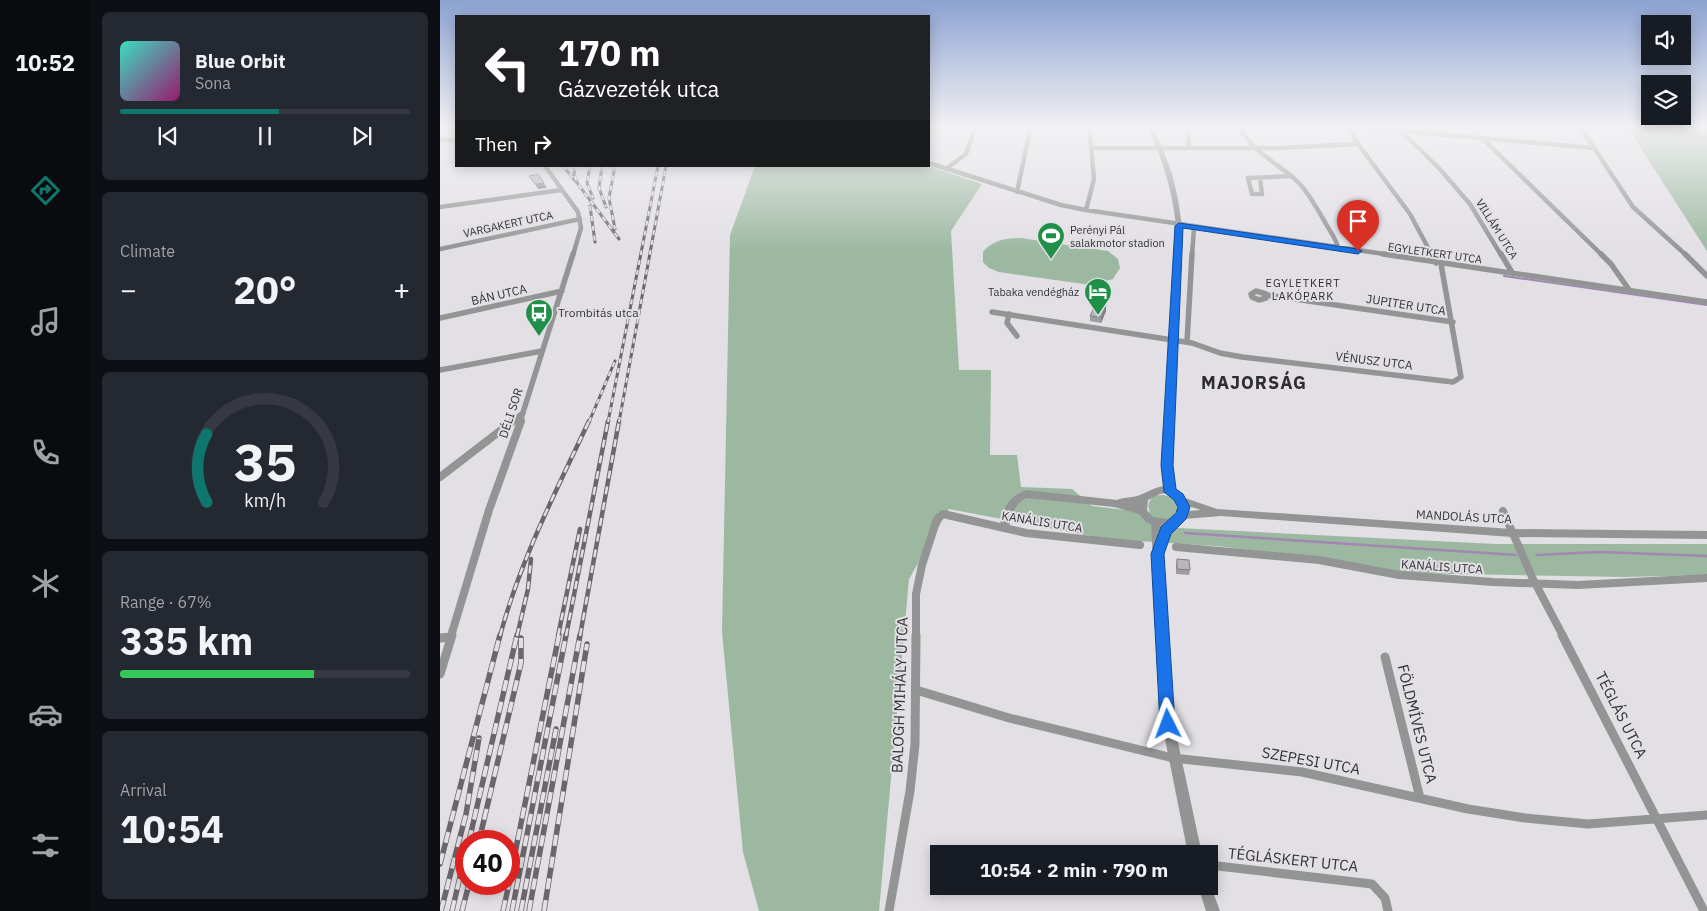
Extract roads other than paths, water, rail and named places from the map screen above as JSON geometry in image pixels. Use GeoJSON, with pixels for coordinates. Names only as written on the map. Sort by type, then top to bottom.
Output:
{"type":"FeatureCollection","features":[{"type":"Feature","properties":{"kind":"street"},"geometry":{"type":"LineString","coordinates":[[546,168],[578,212],[580,219]]}},
{"type":"Feature","properties":{"kind":"street","name":"EGYLETKERT UTCA"},"geometry":{"type":"LineString","coordinates":[[942,168],[1017,192],[1086,210],[1179,226],[1707,302]]}},
{"type":"Feature","properties":{"kind":"street"},"geometry":{"type":"LineString","coordinates":[[1017,192],[1022,168]]}},
{"type":"Feature","properties":{"kind":"street"},"geometry":{"type":"LineString","coordinates":[[1086,210],[1092,194],[1093,168]]}},
{"type":"Feature","properties":{"kind":"street"},"geometry":{"type":"LineString","coordinates":[[1166,168],[1178,208],[1179,226],[1167,465],[1170,492]]}},
{"type":"Feature","properties":{"kind":"street"},"geometry":{"type":"LineString","coordinates":[[1280,168],[1292,176],[1302,187],[1338,245],[1338,248]]}},
{"type":"Feature","properties":{"kind":"street","name":"VÉNUSZ UTCA"},"geometry":{"type":"LineString","coordinates":[[992,312],[1187,342],[1242,357],[1453,382],[1460,377],[1453,322],[1439,263],[1410,214],[1375,168]]}},
{"type":"Feature","properties":{"kind":"street","name":"VILLÁM UTCA"},"geometry":{"type":"LineString","coordinates":[[1438,168],[1470,204],[1513,274]]}},
{"type":"Feature","properties":{"kind":"street"},"geometry":{"type":"LineString","coordinates":[[1512,168],[1611,264],[1630,291]]}},
{"type":"Feature","properties":{"kind":"street"},"geometry":{"type":"LineString","coordinates":[[1607,168],[1638,212],[1697,264],[1707,276]]}},
{"type":"Feature","properties":{"kind":"street"},"geometry":{"type":"LineString","coordinates":[[1260,178],[1262,194],[1252,194],[1248,178],[1292,176]]}},
{"type":"Feature","properties":{"kind":"street"},"geometry":{"type":"LineString","coordinates":[[440,206],[561,190]]}},
{"type":"Feature","properties":{"kind":"street","name":"VARGAKERT UTCA"},"geometry":{"type":"LineString","coordinates":[[440,249],[580,219]]}},
{"type":"Feature","properties":{"kind":"street","name":"DÉLI SOR"},"geometry":{"type":"LineString","coordinates":[[440,674],[489,510],[523,413],[562,291],[581,228],[580,219]]}},
{"type":"Feature","properties":{"kind":"street"},"geometry":{"type":"LineString","coordinates":[[1187,342],[1194,228]]}},
{"type":"Feature","properties":{"kind":"street","name":"BÁN UTCA"},"geometry":{"type":"LineString","coordinates":[[440,318],[562,291]]}},
{"type":"Feature","properties":{"kind":"street","name":"JUPITER UTCA"},"geometry":{"type":"LineString","coordinates":[[1267,295],[1453,322]]}},
{"type":"Feature","properties":{"kind":"street"},"geometry":{"type":"LineString","coordinates":[[1010,314],[1007,323],[1017,336]]}},
{"type":"Feature","properties":{"kind":"street"},"geometry":{"type":"LineString","coordinates":[[440,370],[542,351]]}},
{"type":"Feature","properties":{"kind":"street"},"geometry":{"type":"LineString","coordinates":[[440,476],[523,413]]}},
{"type":"Feature","properties":{"kind":"street"},"geometry":{"type":"LineString","coordinates":[[1114,503],[1143,498],[1156,490],[1167,465]]}},
{"type":"Feature","properties":{"kind":"street"},"geometry":{"type":"LineString","coordinates":[[1156,490],[1170,492],[1181,500],[1184,507],[1182,515],[1165,531],[1158,554]]}},
{"type":"Feature","properties":{"kind":"street"},"geometry":{"type":"LineString","coordinates":[[1004,528],[1012,502],[1022,495],[1038,494],[1114,503],[1142,511],[1150,520],[1156,523],[1173,522]]}},
{"type":"Feature","properties":{"kind":"street"},"geometry":{"type":"LineString","coordinates":[[1142,511],[1143,498]]}},
{"type":"Feature","properties":{"kind":"street","name":"MANDOLÁS UTCA"},"geometry":{"type":"LineString","coordinates":[[1181,500],[1220,512]]}},
{"type":"Feature","properties":{"kind":"street","name":"TÉGLÁS UTCA"},"geometry":{"type":"LineString","coordinates":[[1503,511],[1537,584],[1704,911]]}},
{"type":"Feature","properties":{"kind":"street","name":"MANDOLÁS UTCA"},"geometry":{"type":"LineString","coordinates":[[1182,515],[1220,512],[1347,523],[1512,533],[1707,535]]}},
{"type":"Feature","properties":{"kind":"street","name":"KANÁLIS UTCA"},"geometry":{"type":"LineString","coordinates":[[943,514],[1055,537],[1140,544]]}},
{"type":"Feature","properties":{"kind":"street","name":"BALOGH MIHÁLY UTCA"},"geometry":{"type":"LineString","coordinates":[[889,911],[910,791],[915,744],[916,594],[922,565],[937,519],[943,514]]}},
{"type":"Feature","properties":{"kind":"street"},"geometry":{"type":"LineString","coordinates":[[1156,523],[1168,724],[1173,758],[1193,845]]}},
{"type":"Feature","properties":{"kind":"street","name":"KANÁLIS UTCA"},"geometry":{"type":"LineString","coordinates":[[1176,547],[1319,560],[1399,575],[1537,584],[1626,584],[1707,578]]}},
{"type":"Feature","properties":{"kind":"street"},"geometry":{"type":"LineString","coordinates":[[440,638],[451,637]]}},
{"type":"Feature","properties":{"kind":"street","name":"FÖLDMÍVES UTCA"},"geometry":{"type":"LineString","coordinates":[[1385,657],[1420,798]]}},
{"type":"Feature","properties":{"kind":"street","name":"SZEPESI UTCA"},"geometry":{"type":"LineString","coordinates":[[916,690],[1009,718],[1173,758],[1302,772],[1420,798],[1525,818],[1588,824],[1707,815]]}},
{"type":"Feature","properties":{"kind":"street","name":"TÉGLÁSKERT UTCA"},"geometry":{"type":"LineString","coordinates":[[1218,866],[1372,884],[1385,898],[1388,911]]}},
{"type":"Feature","properties":{"kind":"street"},"geometry":{"type":"LineString","coordinates":[[1208,895],[1213,911]]}},
{"type":"Feature","properties":{"kind":"waterway"},"geometry":{"type":"LineString","coordinates":[[1504,276],[1707,305]]}},
{"type":"Feature","properties":{"kind":"waterway"},"geometry":{"type":"LineString","coordinates":[[1185,533],[1516,555]]}},
{"type":"Feature","properties":{"kind":"waterway"},"geometry":{"type":"LineString","coordinates":[[1537,555],[1600,552],[1707,556]]}},
{"type":"Feature","properties":{"kind":"railway"},"geometry":{"type":"LineString","coordinates":[[564,168],[576,182]]}},
{"type":"Feature","properties":{"kind":"railway"},"geometry":{"type":"LineString","coordinates":[[575,168],[574,175],[578,184],[619,239]]}},
{"type":"Feature","properties":{"kind":"railway"},"geometry":{"type":"LineString","coordinates":[[590,168],[587,183],[593,198]]}},
{"type":"Feature","properties":{"kind":"railway"},"geometry":{"type":"LineString","coordinates":[[602,168],[599,188],[606,207]]}},
{"type":"Feature","properties":{"kind":"railway"},"geometry":{"type":"LineString","coordinates":[[615,168],[609,198],[615,229]]}},
{"type":"Feature","properties":{"kind":"railway"},"geometry":{"type":"LineString","coordinates":[[608,422],[658,168]]}},
{"type":"Feature","properties":{"kind":"railway"},"geometry":{"type":"LineString","coordinates":[[619,422],[666,168]]}},
{"type":"Feature","properties":{"kind":"railway"},"geometry":{"type":"LineString","coordinates":[[590,206],[595,242]]}},
{"type":"Feature","properties":{"kind":"railway"},"geometry":{"type":"LineString","coordinates":[[589,422],[615,361]]}},
{"type":"Feature","properties":{"kind":"railway"},"geometry":{"type":"LineString","coordinates":[[500,636],[528,553],[589,421]]}},
{"type":"Feature","properties":{"kind":"railway"},"geometry":{"type":"LineString","coordinates":[[566,636],[608,421]]}},
{"type":"Feature","properties":{"kind":"railway"},"geometry":{"type":"LineString","coordinates":[[580,636],[619,421]]}},
{"type":"Feature","properties":{"kind":"railway"},"geometry":{"type":"LineString","coordinates":[[558,636],[580,529]]}},
{"type":"Feature","properties":{"kind":"railway"},"geometry":{"type":"LineString","coordinates":[[517,636],[528,589],[531,559]]}},
{"type":"Feature","properties":{"kind":"railway"},"geometry":{"type":"LineString","coordinates":[[440,864],[500,635]]}},
{"type":"Feature","properties":{"kind":"railway"},"geometry":{"type":"LineString","coordinates":[[472,830],[517,635]]}},
{"type":"Feature","properties":{"kind":"railway"},"geometry":{"type":"LineString","coordinates":[[520,830],[559,635]]}},
{"type":"Feature","properties":{"kind":"railway"},"geometry":{"type":"LineString","coordinates":[[512,911],[566,635]]}},
{"type":"Feature","properties":{"kind":"railway"},"geometry":{"type":"LineString","coordinates":[[529,911],[580,635]]}},
{"type":"Feature","properties":{"kind":"railway"},"geometry":{"type":"LineString","coordinates":[[482,830],[521,663],[521,638]]}},
{"type":"Feature","properties":{"kind":"railway"},"geometry":{"type":"LineString","coordinates":[[544,911],[587,644]]}},
{"type":"Feature","properties":{"kind":"railway"},"geometry":{"type":"LineString","coordinates":[[521,911],[556,729]]}},
{"type":"Feature","properties":{"kind":"railway"},"geometry":{"type":"LineString","coordinates":[[441,911],[466,814],[479,738]]}},
{"type":"Feature","properties":{"kind":"railway"},"geometry":{"type":"LineString","coordinates":[[452,911],[456,895]]}},
{"type":"Feature","properties":{"kind":"railway"},"geometry":{"type":"LineString","coordinates":[[462,911],[466,895]]}},
{"type":"Feature","properties":{"kind":"railway"},"geometry":{"type":"LineString","coordinates":[[503,911],[507,895]]}},
{"type":"Feature","properties":{"kind":"place","name":"Perényi Pál salakmotor stadion"},"geometry":{"type":"Point","coordinates":[1051,260]}},
{"type":"Feature","properties":{"kind":"place","name":"Tabaka vendégház"},"geometry":{"type":"Point","coordinates":[1098,316]}},
{"type":"Feature","properties":{"kind":"place","name":"Trombitás utca"},"geometry":{"type":"Point","coordinates":[539,337]}},
{"type":"Feature","properties":{"kind":"district","name":"EGYLETKERT LAKÓPARK"},"geometry":{"type":"Point","coordinates":[1303,289]}},
{"type":"Feature","properties":{"kind":"district","name":"MAJORSÁG"},"geometry":{"type":"Point","coordinates":[1254,383]}}]}
